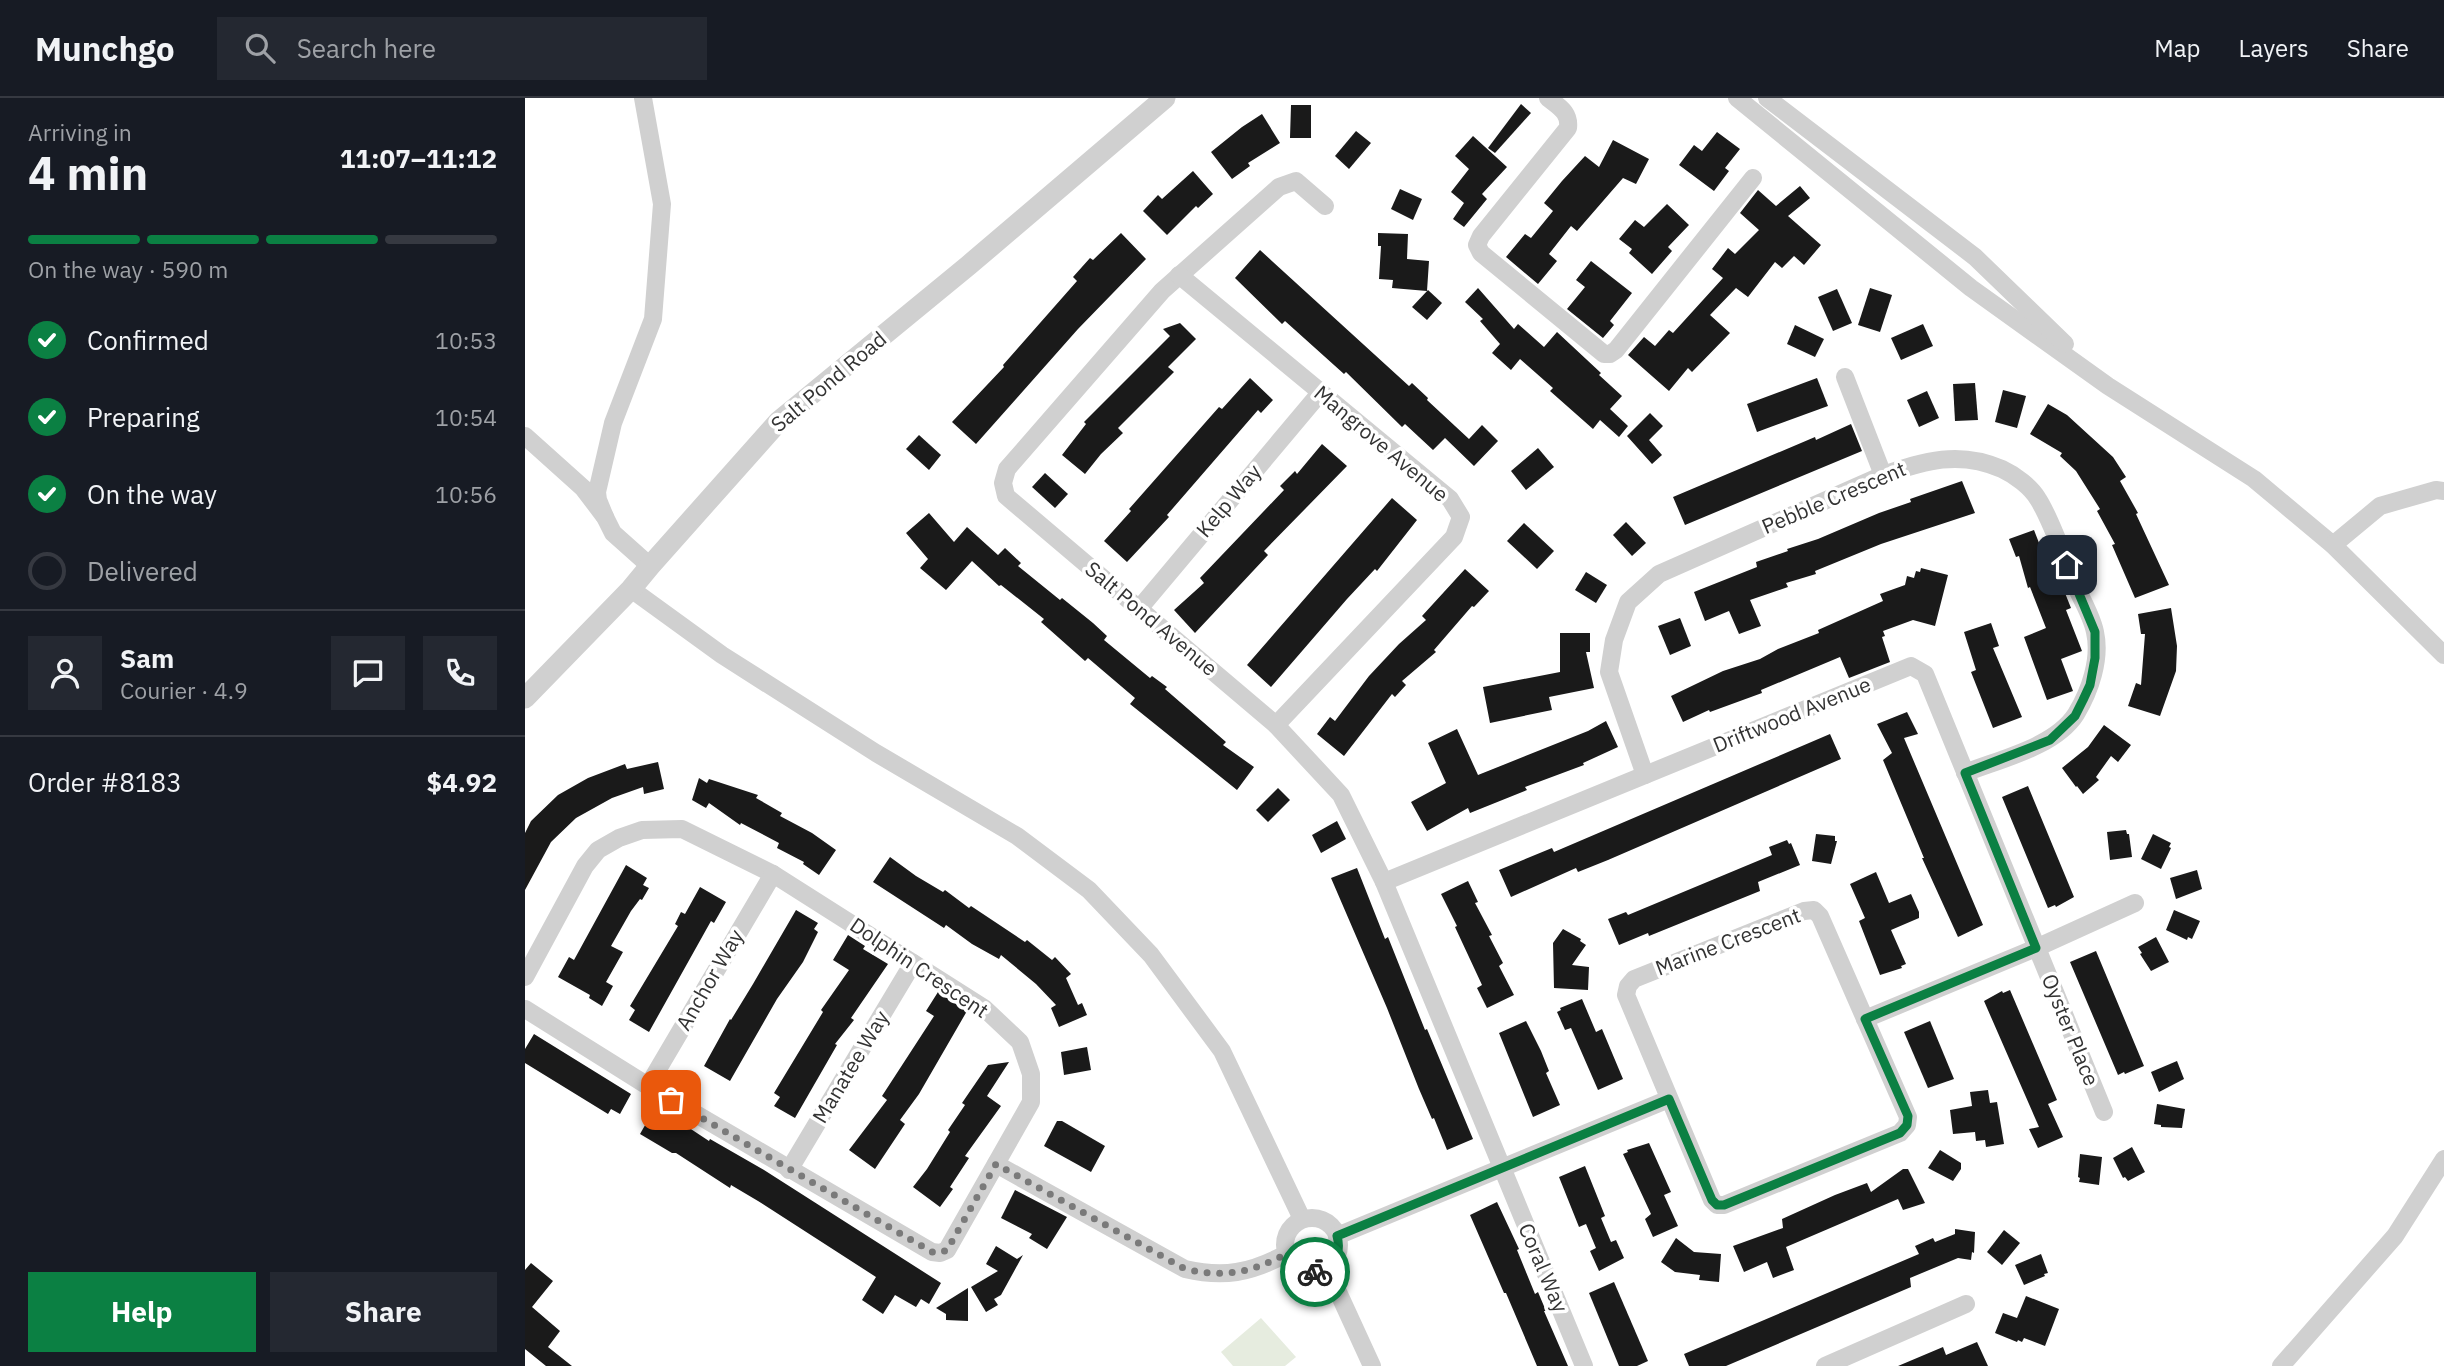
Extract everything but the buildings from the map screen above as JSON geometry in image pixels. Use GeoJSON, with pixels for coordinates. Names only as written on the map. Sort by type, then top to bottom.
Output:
{"type":"FeatureCollection","features":[{"type":"Feature","properties":{"kind":"street"},"geometry":{"type":"LineString","coordinates":[[643,98],[662,204],[653,319],[613,423],[597,492],[613,533],[650,566]]}},
{"type":"Feature","properties":{"kind":"street","name":"Salt Pond Road"},"geometry":{"type":"LineString","coordinates":[[525,698],[631,589],[779,422],[1165,98]]}},
{"type":"Feature","properties":{"kind":"street"},"geometry":{"type":"LineString","coordinates":[[1548,98],[1566,113],[1569,119],[1568,128],[1482,236],[1478,245],[1481,253],[1604,354],[1616,350],[1753,178]]}},
{"type":"Feature","properties":{"kind":"street"},"geometry":{"type":"LineString","coordinates":[[1737,98],[1971,288],[2108,386],[2254,479],[2333,545],[2444,655]]}},
{"type":"Feature","properties":{"kind":"street"},"geometry":{"type":"LineString","coordinates":[[1767,98],[1975,257],[2108,386]]}},
{"type":"Feature","properties":{"kind":"street","name":"Salt Pond Avenue"},"geometry":{"type":"LineString","coordinates":[[1325,206],[1296,181],[1279,187],[1161,291],[1007,469],[1003,483],[1006,496],[1276,725],[1341,795],[1384,882],[1501,1170]]}},
{"type":"Feature","properties":{"kind":"street","name":"Mangrove Avenue"},"geometry":{"type":"LineString","coordinates":[[1179,275],[1450,499],[1461,517],[1454,537],[1276,725]]}},
{"type":"Feature","properties":{"kind":"street"},"geometry":{"type":"LineString","coordinates":[[1846,377],[1883,475]]}},
{"type":"Feature","properties":{"kind":"street","name":"Kelp Way"},"geometry":{"type":"LineString","coordinates":[[1138,610],[1320,393]]}},
{"type":"Feature","properties":{"kind":"street"},"geometry":{"type":"LineString","coordinates":[[525,436],[583,488],[605,517]]}},
{"type":"Feature","properties":{"kind":"street","name":"Pebble Crescent"},"geometry":{"type":"LineString","coordinates":[[1645,775],[1609,672],[1613,640],[1628,602],[1659,574],[1883,475],[1917,463],[1951,457],[1979,460],[2004,470],[2020,480],[2038,498],[2095,632],[2095,658],[2090,685],[2075,716],[2050,740],[1965,773]]}},
{"type":"Feature","properties":{"kind":"street"},"geometry":{"type":"LineString","coordinates":[[2333,545],[2380,506],[2436,490],[2444,491]]}},
{"type":"Feature","properties":{"kind":"street"},"geometry":{"type":"LineString","coordinates":[[631,589],[733,662],[876,753],[1017,836],[1089,890],[1151,955],[1222,1051],[1302,1219]]}},
{"type":"Feature","properties":{"kind":"street","name":"Driftwood Avenue"},"geometry":{"type":"LineString","coordinates":[[1384,882],[1911,666],[1925,674],[2036,948]]}},
{"type":"Feature","properties":{"kind":"street","name":"Dolphin Crescent"},"geometry":{"type":"LineString","coordinates":[[525,977],[585,866],[598,850],[619,838],[642,830],[682,829],[773,874],[984,1008],[1020,1042],[1031,1074],[1031,1102],[947,1250],[932,1252],[648,1086],[525,1009]]}},
{"type":"Feature","properties":{"kind":"street","name":"Anchor Way"},"geometry":{"type":"LineString","coordinates":[[648,1086],[773,874]]}},
{"type":"Feature","properties":{"kind":"street"},"geometry":{"type":"LineString","coordinates":[[1865,1019],[2036,948],[2135,903]]}},
{"type":"Feature","properties":{"kind":"street","name":"Marine Crescent"},"geometry":{"type":"LineString","coordinates":[[1814,910],[1821,916],[1865,1019],[1908,1116],[1907,1125],[1900,1133],[1724,1205],[1717,1205],[1712,1200],[1626,995],[1628,986],[1634,979],[1804,911],[1814,910]]}},
{"type":"Feature","properties":{"kind":"street","name":"Oyster Place"},"geometry":{"type":"LineString","coordinates":[[2036,948],[2104,1112]]}},
{"type":"Feature","properties":{"kind":"street","name":"Manatee Way"},"geometry":{"type":"LineString","coordinates":[[789,1170],[913,963]]}},
{"type":"Feature","properties":{"kind":"street"},"geometry":{"type":"LineString","coordinates":[[1337,1236],[1669,1099]]}},
{"type":"Feature","properties":{"kind":"street"},"geometry":{"type":"LineString","coordinates":[[2281,1366],[2395,1236],[2444,1159]]}},
{"type":"Feature","properties":{"kind":"street"},"geometry":{"type":"LineString","coordinates":[[996,1164],[1185,1269],[1209,1275],[1239,1273],[1267,1264],[1286,1254]]}},
{"type":"Feature","properties":{"kind":"street","name":"Coral Way"},"geometry":{"type":"LineString","coordinates":[[1501,1170],[1584,1366]]}},
{"type":"Feature","properties":{"kind":"street"},"geometry":{"type":"LineString","coordinates":[[1302,1219],[1323,1220],[1337,1236],[1339,1243],[1336,1257],[1327,1268],[1311,1273],[1303,1271],[1296,1267],[1286,1254],[1285,1238],[1294,1223],[1302,1219]]}},
{"type":"Feature","properties":{"kind":"street"},"geometry":{"type":"LineString","coordinates":[[1327,1268],[1372,1366]]}},
{"type":"Feature","properties":{"kind":"street"},"geometry":{"type":"LineString","coordinates":[[1825,1366],[1966,1304]]}},
{"type":"Feature","properties":{"kind":"shaded area"},"geometry":{"type":"Polygon","coordinates":[[[1261,1318],[1296,1357],[1285,1366],[1233,1366],[1221,1352],[1261,1318]]]}},
{"type":"Feature","properties":{"kind":"way so far"},"geometry":{"type":"LineString","coordinates":[[671,1100],[932,1252],[947,1250],[996,1164],[1185,1269],[1209,1275],[1239,1273],[1267,1264],[1286,1254],[1296,1267],[1315,1272]]}},
{"type":"Feature","properties":{"kind":"route"},"geometry":{"type":"LineString","coordinates":[[1315,1272],[1327,1268],[1336,1257],[1339,1243],[1337,1236],[1669,1099],[1712,1200],[1717,1205],[1724,1205],[1900,1133],[1907,1125],[1908,1116],[1865,1019],[2036,948],[1965,773],[2050,740],[2075,716],[2083,700],[2090,685],[2095,658],[2095,632],[2067,565]]}}]}
